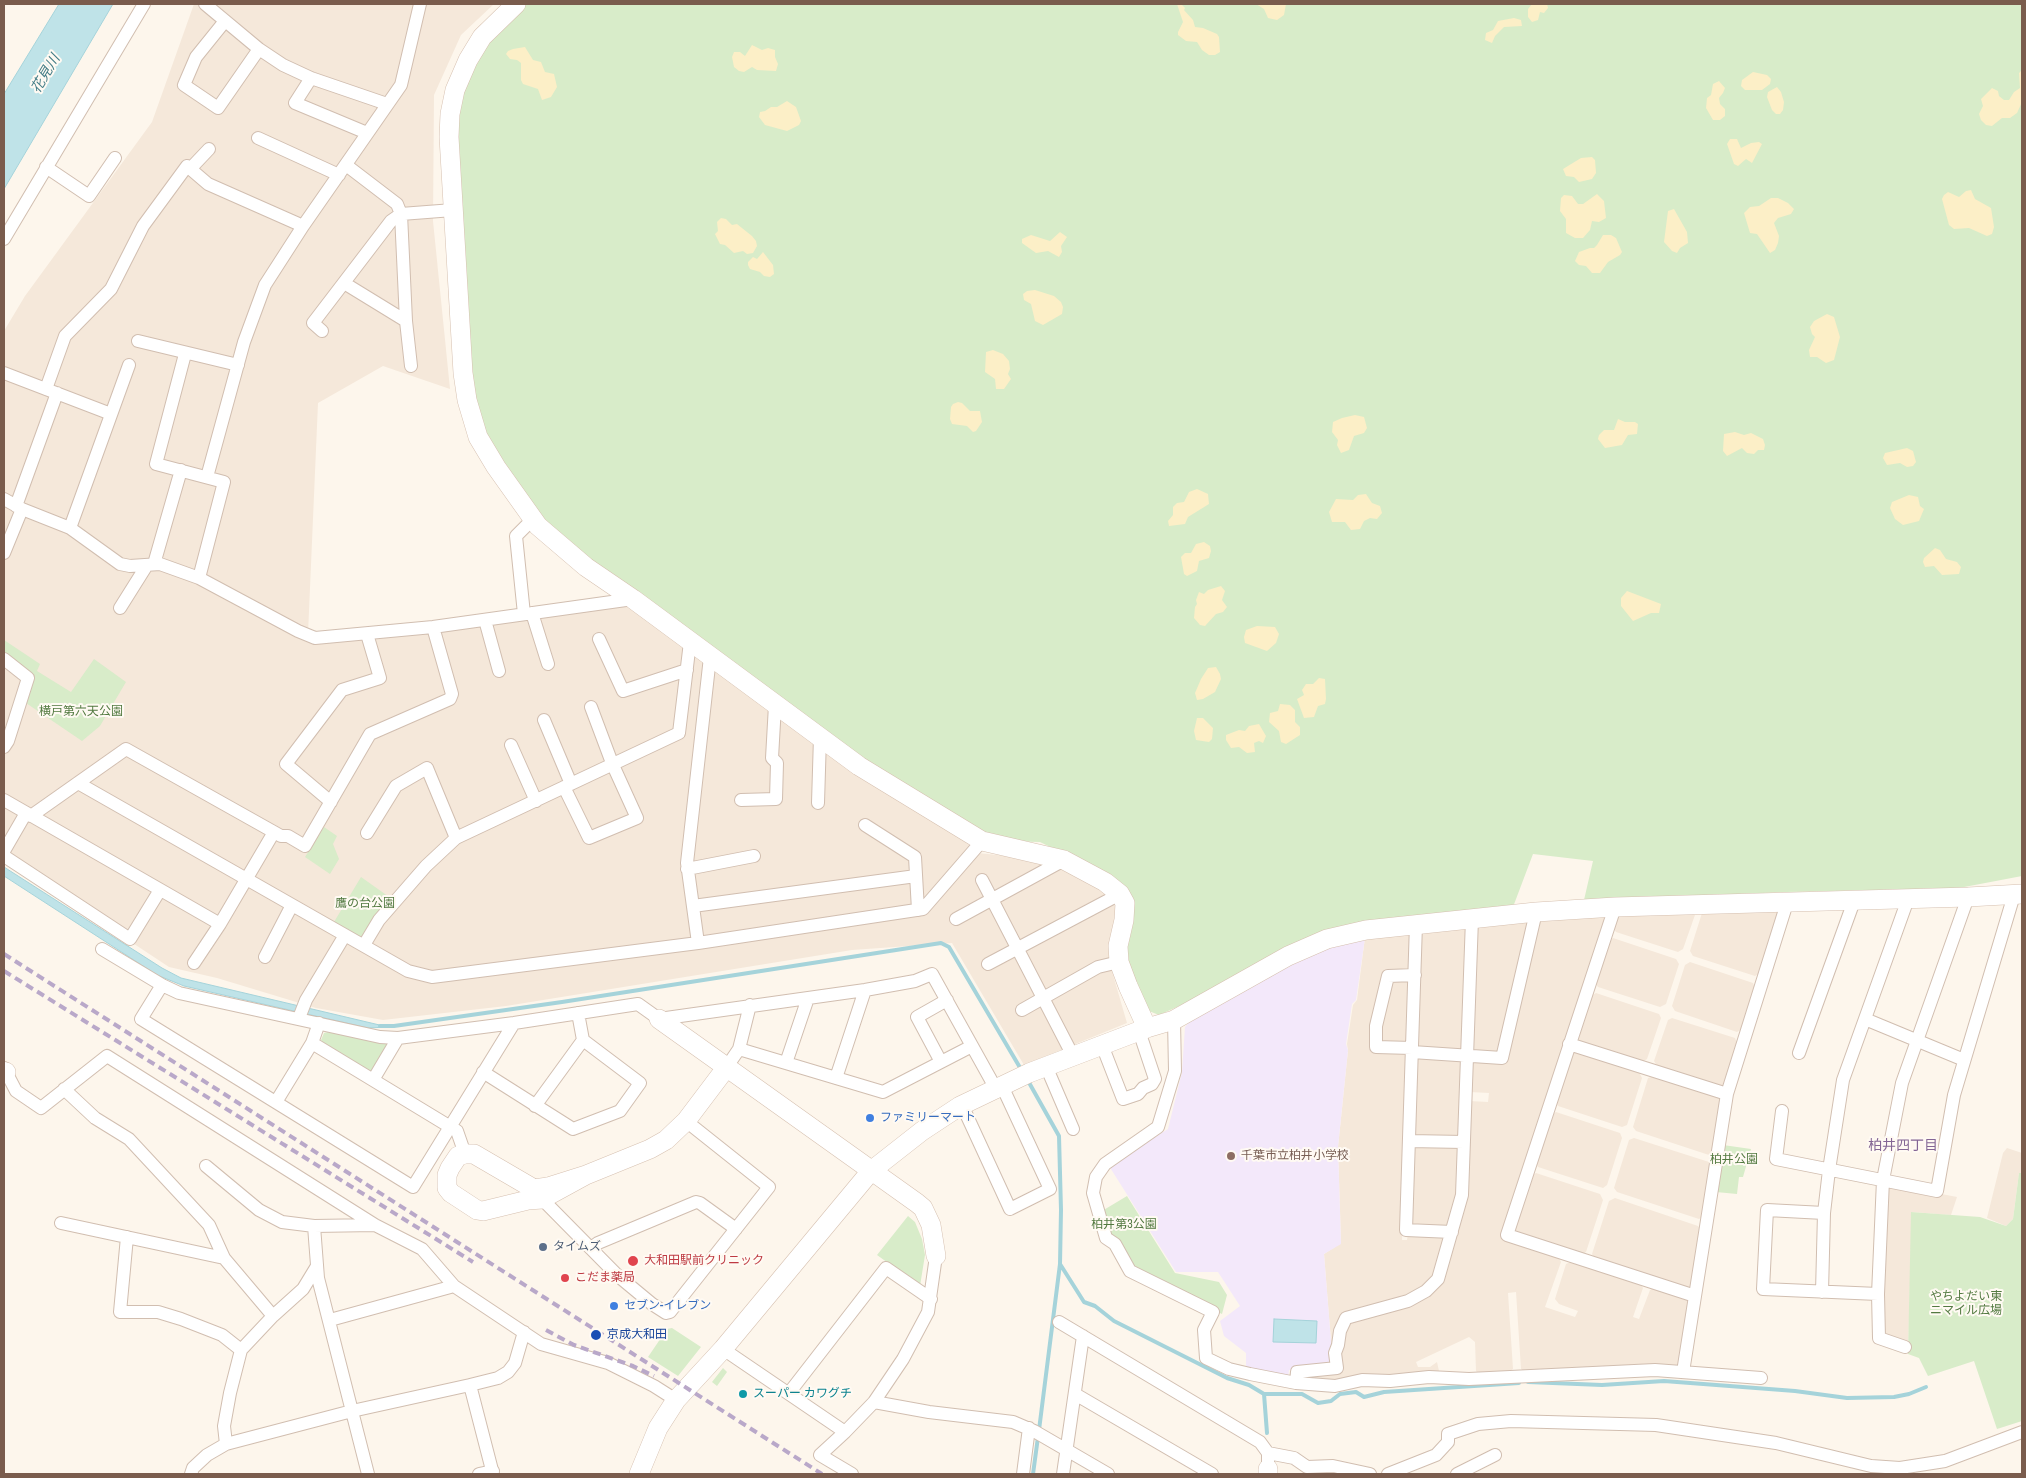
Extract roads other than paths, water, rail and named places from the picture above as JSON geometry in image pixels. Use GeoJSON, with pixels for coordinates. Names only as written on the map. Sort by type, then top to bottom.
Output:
{"type":"FeatureCollection","features":[{"type":"Feature","properties":{"kind":"street"},"geometry":{"type":"LineString","coordinates":[[4,239],[144,4]]}},
{"type":"Feature","properties":{"kind":"street"},"geometry":{"type":"LineString","coordinates":[[205,4],[259,49],[283,65],[311,78],[387,104]]}},
{"type":"Feature","properties":{"kind":"street"},"geometry":{"type":"LineString","coordinates":[[207,477],[238,365],[265,285],[303,226],[401,85],[420,4]]}},
{"type":"Feature","properties":{"kind":"street"},"geometry":{"type":"LineString","coordinates":[[516,4],[482,37],[468,60],[455,90],[450,114],[449,137],[463,373],[467,400],[478,437],[496,467],[538,526],[586,567],[633,599],[859,766],[982,841],[1064,860],[1105,882],[1120,894],[1125,902],[1124,920],[1118,946],[1119,962],[1143,1029],[1155,1079],[1152,1084],[1143,1088],[1138,1094],[1123,1100],[1102,1045]]}},
{"type":"Feature","properties":{"kind":"street"},"geometry":{"type":"LineString","coordinates":[[225,21],[196,58],[184,85],[218,108],[259,49]]}},
{"type":"Feature","properties":{"kind":"street"},"geometry":{"type":"LineString","coordinates":[[311,78],[295,102],[367,133]]}},
{"type":"Feature","properties":{"kind":"street"},"geometry":{"type":"LineString","coordinates":[[258,138],[343,170],[398,204],[401,214],[406,321],[411,366]]}},
{"type":"Feature","properties":{"kind":"street"},"geometry":{"type":"LineString","coordinates":[[190,168],[209,149]]}},
{"type":"Feature","properties":{"kind":"street"},"geometry":{"type":"LineString","coordinates":[[46,168],[89,196],[115,158]]}},
{"type":"Feature","properties":{"kind":"street"},"geometry":{"type":"LineString","coordinates":[[4,552],[19,507],[65,336],[111,289],[143,226],[187,166],[208,184],[303,226]]}},
{"type":"Feature","properties":{"kind":"street"},"geometry":{"type":"LineString","coordinates":[[322,331],[313,323],[391,221],[401,214],[453,210]]}},
{"type":"Feature","properties":{"kind":"street"},"geometry":{"type":"LineString","coordinates":[[344,283],[406,321]]}},
{"type":"Feature","properties":{"kind":"street"},"geometry":{"type":"LineString","coordinates":[[138,342],[238,365]]}},
{"type":"Feature","properties":{"kind":"street"},"geometry":{"type":"LineString","coordinates":[[185,354],[156,464],[224,482],[199,578]]}},
{"type":"Feature","properties":{"kind":"street"},"geometry":{"type":"LineString","coordinates":[[70,528],[129,365]]}},
{"type":"Feature","properties":{"kind":"street"},"geometry":{"type":"LineString","coordinates":[[4,373],[111,414]]}},
{"type":"Feature","properties":{"kind":"street"},"geometry":{"type":"LineString","coordinates":[[120,608],[150,565],[180,470]]}},
{"type":"Feature","properties":{"kind":"street"},"geometry":{"type":"LineString","coordinates":[[4,499],[70,528],[120,564],[130,566],[160,564],[199,578],[298,631],[315,638],[433,627],[633,599]]}},
{"type":"Feature","properties":{"kind":"street"},"geometry":{"type":"LineString","coordinates":[[533,519],[516,536],[528,614],[548,664]]}},
{"type":"Feature","properties":{"kind":"street"},"geometry":{"type":"LineString","coordinates":[[485,620],[499,671]]}},
{"type":"Feature","properties":{"kind":"street"},"geometry":{"type":"LineString","coordinates":[[4,851],[29,814],[78,783],[126,749],[281,836],[288,836],[305,846],[370,734],[450,700],[452,694],[433,627]]}},
{"type":"Feature","properties":{"kind":"street"},"geometry":{"type":"LineString","coordinates":[[331,802],[286,764],[342,690],[380,678],[367,634]]}},
{"type":"Feature","properties":{"kind":"street"},"geometry":{"type":"LineString","coordinates":[[599,639],[623,691],[687,670]]}},
{"type":"Feature","properties":{"kind":"street"},"geometry":{"type":"LineString","coordinates":[[364,946],[384,914],[426,866],[456,838],[679,733],[690,642]]}},
{"type":"Feature","properties":{"kind":"street"},"geometry":{"type":"LineString","coordinates":[[698,943],[687,863],[710,657]]}},
{"type":"Feature","properties":{"kind":"street"},"geometry":{"type":"LineString","coordinates":[[4,659],[28,678],[8,742],[4,748]]}},
{"type":"Feature","properties":{"kind":"street"},"geometry":{"type":"LineString","coordinates":[[741,800],[776,799],[777,762],[772,758],[775,705]]}},
{"type":"Feature","properties":{"kind":"street"},"geometry":{"type":"LineString","coordinates":[[544,720],[589,838],[637,818],[612,763],[591,707]]}},
{"type":"Feature","properties":{"kind":"street"},"geometry":{"type":"LineString","coordinates":[[818,803],[820,736]]}},
{"type":"Feature","properties":{"kind":"street"},"geometry":{"type":"LineString","coordinates":[[511,744],[536,801]]}},
{"type":"Feature","properties":{"kind":"street"},"geometry":{"type":"LineString","coordinates":[[367,834],[396,786],[427,768],[456,838]]}},
{"type":"Feature","properties":{"kind":"street"},"geometry":{"type":"LineString","coordinates":[[78,783],[408,971],[432,977],[698,943],[923,909],[982,841]]}},
{"type":"Feature","properties":{"kind":"street"},"geometry":{"type":"LineString","coordinates":[[4,800],[220,924]]}},
{"type":"Feature","properties":{"kind":"street"},"geometry":{"type":"LineString","coordinates":[[864,824],[915,857],[918,910]]}},
{"type":"Feature","properties":{"kind":"street"},"geometry":{"type":"LineString","coordinates":[[194,963],[220,924],[274,832]]}},
{"type":"Feature","properties":{"kind":"street"},"geometry":{"type":"LineString","coordinates":[[4,856],[130,939],[160,890]]}},
{"type":"Feature","properties":{"kind":"street"},"geometry":{"type":"LineString","coordinates":[[688,869],[754,856]]}},
{"type":"Feature","properties":{"kind":"street"},"geometry":{"type":"LineString","coordinates":[[956,920],[1064,860]]}},
{"type":"Feature","properties":{"kind":"street"},"geometry":{"type":"LineString","coordinates":[[693,906],[916,876]]}},
{"type":"Feature","properties":{"kind":"street"},"geometry":{"type":"LineString","coordinates":[[982,880],[1073,1056]]}},
{"type":"Feature","properties":{"kind":"street"},"geometry":{"type":"LineString","coordinates":[[988,964],[1120,894]]}},
{"type":"Feature","properties":{"kind":"street"},"geometry":{"type":"LineString","coordinates":[[639,1474],[655,1434],[676,1400],[723,1350],[871,1171],[922,1131],[962,1105],[1032,1072],[1143,1029],[1174,1020],[1288,956],[1327,938],[1366,930],[1416,924],[1615,906],[1968,898],[2018,894],[1954,1095],[1937,1191],[1776,1159],[1782,1111]]}},
{"type":"Feature","properties":{"kind":"street"},"geometry":{"type":"LineString","coordinates":[[1906,1347],[1879,1338],[1878,1294],[1883,1180],[1902,1083],[1968,898]]}},
{"type":"Feature","properties":{"kind":"street"},"geometry":{"type":"LineString","coordinates":[[1822,1292],[1824,1213],[1843,1080],[1908,899]]}},
{"type":"Feature","properties":{"kind":"street"},"geometry":{"type":"LineString","coordinates":[[1798,1053],[1854,901]]}},
{"type":"Feature","properties":{"kind":"street"},"geometry":{"type":"LineString","coordinates":[[1683,1372],[1727,1094],[1787,903]]}},
{"type":"Feature","properties":{"kind":"street"},"geometry":{"type":"LineString","coordinates":[[264,957],[292,905]]}},
{"type":"Feature","properties":{"kind":"street"},"geometry":{"type":"LineString","coordinates":[[1615,906],[1507,1235],[1695,1296]]}},
{"type":"Feature","properties":{"kind":"street"},"geometry":{"type":"LineString","coordinates":[[1415,975],[1388,976],[1376,1026],[1376,1047],[1502,1058],[1536,912]]}},
{"type":"Feature","properties":{"kind":"street"},"geometry":{"type":"LineString","coordinates":[[1296,1383],[1297,1372],[1336,1368],[1335,1352],[1340,1331],[1346,1318],[1408,1301],[1426,1291],[1438,1279],[1462,1195],[1472,919]]}},
{"type":"Feature","properties":{"kind":"street"},"geometry":{"type":"LineString","coordinates":[[1416,924],[1406,1230],[1452,1232]]}},
{"type":"Feature","properties":{"kind":"street"},"geometry":{"type":"LineString","coordinates":[[300,1016],[306,1000],[345,935]]}},
{"type":"Feature","properties":{"kind":"street"},"geometry":{"type":"LineString","coordinates":[[102,949],[179,993],[300,1016],[319,1023],[380,1037],[398,1038],[638,1004],[923,1208],[931,1226],[936,1256],[928,1312],[903,1359],[874,1402],[820,1455],[852,1474]]}},
{"type":"Feature","properties":{"kind":"street"},"geometry":{"type":"LineString","coordinates":[[1022,1010],[1098,967],[1119,962]]}},
{"type":"Feature","properties":{"kind":"street"},"geometry":{"type":"LineString","coordinates":[[659,1019],[865,990],[915,981],[932,974],[972,1046],[999,1087],[1050,1189],[1010,1209],[962,1105]]}},
{"type":"Feature","properties":{"kind":"street"},"geometry":{"type":"LineString","coordinates":[[162,985],[141,1019],[413,1187],[514,1023]]}},
{"type":"Feature","properties":{"kind":"street"},"geometry":{"type":"LineString","coordinates":[[836,1078],[865,990]]}},
{"type":"Feature","properties":{"kind":"street"},"geometry":{"type":"LineString","coordinates":[[786,1062],[808,998]]}},
{"type":"Feature","properties":{"kind":"street"},"geometry":{"type":"LineString","coordinates":[[941,1062],[917,1017],[947,1000]]}},
{"type":"Feature","properties":{"kind":"street"},"geometry":{"type":"LineString","coordinates":[[586,1175],[542,1199],[528,1200],[487,1212],[477,1210],[451,1193],[446,1182],[447,1175],[455,1160],[465,1154],[474,1154],[534,1189],[548,1187],[586,1175],[650,1149],[666,1140],[686,1121],[739,1049],[750,1005]]}},
{"type":"Feature","properties":{"kind":"street"},"geometry":{"type":"LineString","coordinates":[[483,1072],[573,1129],[620,1111],[640,1083],[583,1040],[578,1013]]}},
{"type":"Feature","properties":{"kind":"street"},"geometry":{"type":"LineString","coordinates":[[1865,1018],[1964,1060]]}},
{"type":"Feature","properties":{"kind":"street"},"geometry":{"type":"LineString","coordinates":[[1174,1020],[1175,1071],[1158,1128],[1105,1164],[1096,1176],[1093,1193],[1106,1238],[1115,1244],[1130,1271],[1214,1312],[1204,1330],[1206,1358],[1229,1369],[1296,1383],[1334,1386],[1362,1380],[1390,1382],[1429,1377],[1469,1379],[1656,1370],[1760,1378]]}},
{"type":"Feature","properties":{"kind":"street"},"geometry":{"type":"LineString","coordinates":[[276,1102],[312,1043],[319,1023]]}},
{"type":"Feature","properties":{"kind":"street"},"geometry":{"type":"LineString","coordinates":[[373,1080],[398,1038]]}},
{"type":"Feature","properties":{"kind":"street"},"geometry":{"type":"LineString","coordinates":[[536,1106],[583,1040]]}},
{"type":"Feature","properties":{"kind":"street"},"geometry":{"type":"LineString","coordinates":[[312,1043],[457,1131],[465,1154]]}},
{"type":"Feature","properties":{"kind":"street"},"geometry":{"type":"LineString","coordinates":[[1569,1044],[1727,1094]]}},
{"type":"Feature","properties":{"kind":"street"},"geometry":{"type":"LineString","coordinates":[[739,1049],[883,1092],[972,1046]]}},
{"type":"Feature","properties":{"kind":"street"},"geometry":{"type":"LineString","coordinates":[[5,1071],[16,1091],[40,1108],[107,1056],[375,1225],[422,1249],[454,1286],[546,1346],[608,1363],[654,1386],[676,1400]]}},
{"type":"Feature","properties":{"kind":"street"},"geometry":{"type":"LineString","coordinates":[[1032,1072],[1073,1129]]}},
{"type":"Feature","properties":{"kind":"street"},"geometry":{"type":"LineString","coordinates":[[64,1089],[96,1118],[129,1139],[209,1225],[224,1258],[273,1316]]}},
{"type":"Feature","properties":{"kind":"street"},"geometry":{"type":"LineString","coordinates":[[542,1199],[642,1296],[666,1313],[674,1308],[769,1187],[686,1121]]}},
{"type":"Feature","properties":{"kind":"street"},"geometry":{"type":"LineString","coordinates":[[1409,1141],[1464,1142]]}},
{"type":"Feature","properties":{"kind":"street"},"geometry":{"type":"LineString","coordinates":[[206,1166],[259,1210],[282,1222],[314,1226],[375,1225]]}},
{"type":"Feature","properties":{"kind":"street"},"geometry":{"type":"LineString","coordinates":[[591,1248],[598,1243],[696,1202],[736,1229]]}},
{"type":"Feature","properties":{"kind":"street"},"geometry":{"type":"LineString","coordinates":[[1824,1213],[1767,1210],[1763,1289],[1878,1294]]}},
{"type":"Feature","properties":{"kind":"street"},"geometry":{"type":"LineString","coordinates":[[61,1223],[224,1258]]}},
{"type":"Feature","properties":{"kind":"street"},"geometry":{"type":"LineString","coordinates":[[314,1226],[318,1278],[368,1474]]}},
{"type":"Feature","properties":{"kind":"street"},"geometry":{"type":"LineString","coordinates":[[127,1238],[120,1312],[158,1312],[181,1319],[222,1335],[241,1350]]}},
{"type":"Feature","properties":{"kind":"street"},"geometry":{"type":"LineString","coordinates":[[226,1444],[224,1426],[241,1350],[273,1316],[303,1289],[317,1266]]}},
{"type":"Feature","properties":{"kind":"street"},"geometry":{"type":"LineString","coordinates":[[789,1393],[886,1268],[931,1298]]}},
{"type":"Feature","properties":{"kind":"street"},"geometry":{"type":"LineString","coordinates":[[330,1320],[454,1286]]}},
{"type":"Feature","properties":{"kind":"street"},"geometry":{"type":"LineString","coordinates":[[1059,1322],[1260,1442],[1268,1465],[1294,1458],[1307,1467],[1333,1466],[1370,1474]]}},
{"type":"Feature","properties":{"kind":"street"},"geometry":{"type":"LineString","coordinates":[[191,1474],[193,1468],[207,1455],[226,1444],[352,1411],[498,1378],[508,1372],[515,1363],[524,1332]]}},
{"type":"Feature","properties":{"kind":"street"},"geometry":{"type":"LineString","coordinates":[[1063,1474],[1083,1336]]}},
{"type":"Feature","properties":{"kind":"street"},"geometry":{"type":"LineString","coordinates":[[723,1350],[845,1432]]}},
{"type":"Feature","properties":{"kind":"street"},"geometry":{"type":"LineString","coordinates":[[470,1385],[493,1472],[479,1474]]}},
{"type":"Feature","properties":{"kind":"street"},"geometry":{"type":"LineString","coordinates":[[1075,1394],[1212,1474]]}},
{"type":"Feature","properties":{"kind":"street"},"geometry":{"type":"LineString","coordinates":[[874,1402],[930,1412],[1013,1422],[1036,1432],[1108,1474]]}},
{"type":"Feature","properties":{"kind":"street"},"geometry":{"type":"LineString","coordinates":[[1388,1474],[1436,1455],[1448,1442],[1448,1434],[1478,1424],[1511,1421],[1656,1426],[1776,1443],[1871,1466],[1900,1468],[1944,1461],[2022,1432]]}},
{"type":"Feature","properties":{"kind":"street"},"geometry":{"type":"LineString","coordinates":[[1023,1474],[1036,1432]]}},
{"type":"Feature","properties":{"kind":"street"},"geometry":{"type":"LineString","coordinates":[[1457,1474],[1495,1454]]}},
{"type":"Feature","properties":{"kind":"water","name":"花見川"},"geometry":{"type":"Polygon","coordinates":[[[59,4],[113,4],[4,189],[4,94],[59,4]]]}},
{"type":"Feature","properties":{"kind":"water"},"geometry":{"type":"Polygon","coordinates":[[[4,867],[162,968],[181,978],[388,1027],[368,1028],[184,986],[157,975],[4,876],[4,867]]]}},
{"type":"Feature","properties":{"kind":"water"},"geometry":{"type":"Polygon","coordinates":[[[1274,1319],[1317,1321],[1316,1343],[1273,1342],[1274,1319]]]}},
{"type":"Feature","properties":{"kind":"waterway"},"geometry":{"type":"LineString","coordinates":[[380,1026],[394,1026],[562,1002],[941,943],[949,947],[1022,1071]]}},
{"type":"Feature","properties":{"kind":"waterway"},"geometry":{"type":"LineString","coordinates":[[1027,1079],[1059,1136],[1060,1264],[1039,1430]]}},
{"type":"Feature","properties":{"kind":"waterway"},"geometry":{"type":"LineString","coordinates":[[1060,1264],[1084,1302],[1095,1306],[1114,1321],[1227,1378],[1249,1385],[1264,1394],[1302,1394],[1318,1403],[1331,1401],[1340,1394],[1356,1392],[1364,1397],[1384,1392],[1519,1383]]}},
{"type":"Feature","properties":{"kind":"waterway"},"geometry":{"type":"LineString","coordinates":[[1528,1382],[1602,1385],[1664,1381],[1795,1391],[1847,1398],[1894,1397],[1909,1394],[1926,1387]]}},
{"type":"Feature","properties":{"kind":"waterway"},"geometry":{"type":"LineString","coordinates":[[1264,1394],[1267,1433]]}},
{"type":"Feature","properties":{"kind":"waterway"},"geometry":{"type":"LineString","coordinates":[[1033,1474],[1038,1437]]}},
{"type":"Feature","properties":{"kind":"railway"},"geometry":{"type":"LineString","coordinates":[[4,954],[822,1474]]}},
{"type":"Feature","properties":{"kind":"railway"},"geometry":{"type":"LineString","coordinates":[[4,971],[473,1262]]}},
{"type":"Feature","properties":{"kind":"railway"},"geometry":{"type":"LineString","coordinates":[[546,1330],[574,1345],[633,1366],[654,1376]]}},
{"type":"Feature","properties":{"kind":"place","name":"ファミリーマート"},"geometry":{"type":"Point","coordinates":[870,1118]}},
{"type":"Feature","properties":{"kind":"place","name":"千葉市立柏井小学校"},"geometry":{"type":"Point","coordinates":[1231,1156]}},
{"type":"Feature","properties":{"kind":"place","name":"タイムズ"},"geometry":{"type":"Point","coordinates":[543,1247]}},
{"type":"Feature","properties":{"kind":"place","name":"大和田駅前クリニック"},"geometry":{"type":"Point","coordinates":[633,1261]}},
{"type":"Feature","properties":{"kind":"place","name":"こだま薬局"},"geometry":{"type":"Point","coordinates":[565,1278]}},
{"type":"Feature","properties":{"kind":"place","name":"セブン-イレブン"},"geometry":{"type":"Point","coordinates":[614,1306]}},
{"type":"Feature","properties":{"kind":"place","name":"京成大和田"},"geometry":{"type":"Point","coordinates":[596,1335]}},
{"type":"Feature","properties":{"kind":"place","name":"スーパー カワグチ"},"geometry":{"type":"Point","coordinates":[743,1394]}},
{"type":"Feature","properties":{"kind":"district","name":"柏井四丁目"},"geometry":{"type":"Point","coordinates":[1903,1146]}},
{"type":"Feature","properties":{"kind":"park label","name":"横戸第六天公園"},"geometry":{"type":"Point","coordinates":[81,712]}},
{"type":"Feature","properties":{"kind":"park label","name":"鷹の台公園"},"geometry":{"type":"Point","coordinates":[365,904]}},
{"type":"Feature","properties":{"kind":"park label","name":"柏井公園"},"geometry":{"type":"Point","coordinates":[1734,1160]}},
{"type":"Feature","properties":{"kind":"park label","name":"柏井第3公園"},"geometry":{"type":"Point","coordinates":[1124,1225]}},
{"type":"Feature","properties":{"kind":"park label","name":"やちよだい東 ニマイル広場"},"geometry":{"type":"Point","coordinates":[1966,1304]}}]}
